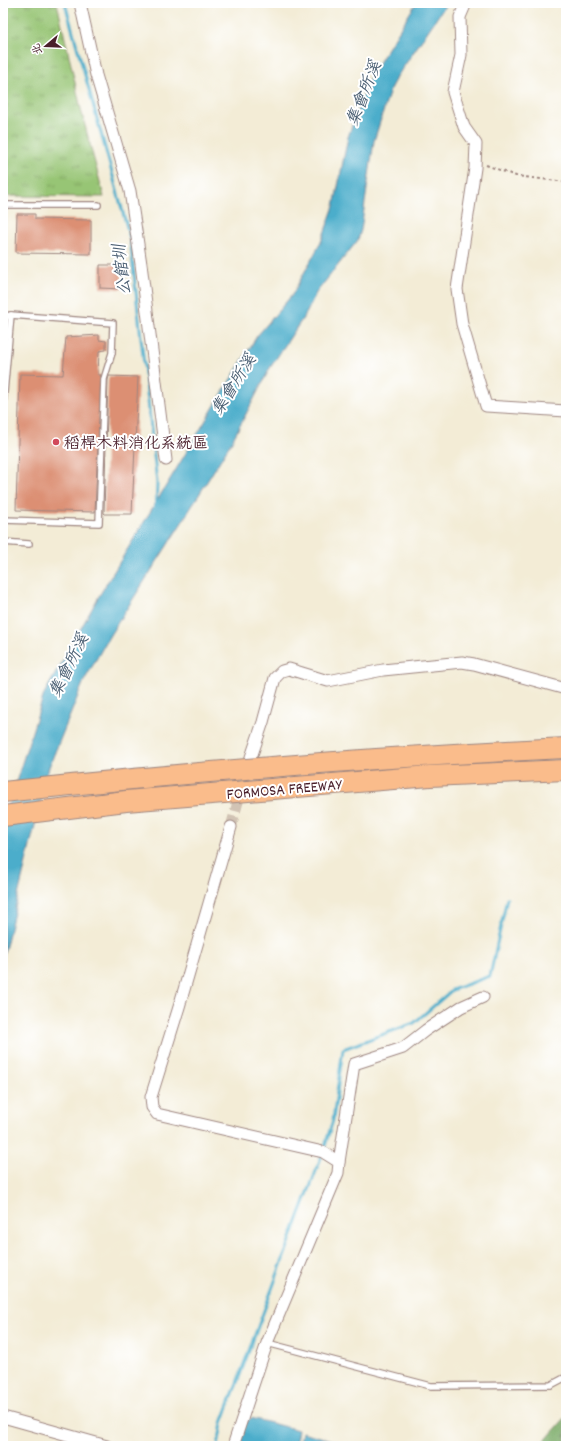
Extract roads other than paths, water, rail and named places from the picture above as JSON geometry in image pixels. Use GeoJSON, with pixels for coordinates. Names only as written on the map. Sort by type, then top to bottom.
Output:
{"type":"FeatureCollection","features":[{"type":"Feature","properties":{"kind":"highway","name":"FORMOSA FREEWAY"},"geometry":{"type":"LineString","coordinates":[[3,792],[126,779],[425,755],[566,748]]}},
{"type":"Feature","properties":{"kind":"highway","name":"FORMOSA FREEWAY"},"geometry":{"type":"LineString","coordinates":[[3,816],[126,802],[399,779],[566,770]]}},
{"type":"Feature","properties":{"kind":"street"},"geometry":{"type":"LineString","coordinates":[[80,3],[96,75],[130,191],[141,264],[166,460]]}},
{"type":"Feature","properties":{"kind":"street"},"geometry":{"type":"LineString","coordinates":[[466,3],[460,17],[461,55],[453,92],[464,127],[476,144],[476,161],[456,289],[462,324],[486,406],[566,411]]}},
{"type":"Feature","properties":{"kind":"street"},"geometry":{"type":"LineString","coordinates":[[246,773],[264,722],[276,678],[282,671],[289,669],[328,681],[383,670],[462,662],[566,689]]}},
{"type":"Feature","properties":{"kind":"street"},"geometry":{"type":"LineString","coordinates":[[230,827],[179,1007],[151,1097],[152,1107],[157,1114],[323,1152],[339,1162]]}},
{"type":"Feature","properties":{"kind":"street"},"geometry":{"type":"LineString","coordinates":[[233,1446],[267,1343],[338,1173],[354,1064],[403,1048],[426,1030],[462,1007],[483,997]]}},
{"type":"Feature","properties":{"kind":"street"},"geometry":{"type":"LineString","coordinates":[[3,1417],[107,1446]]}},
{"type":"Feature","properties":{"kind":"lane"},"geometry":{"type":"LineString","coordinates":[[3,205],[98,205]]}},
{"type":"Feature","properties":{"kind":"lane"},"geometry":{"type":"LineString","coordinates":[[3,317],[11,315],[113,323],[112,353],[104,379],[99,523],[3,520]]}},
{"type":"Feature","properties":{"kind":"lane"},"geometry":{"type":"LineString","coordinates":[[3,404],[11,315]]}},
{"type":"Feature","properties":{"kind":"lane"},"geometry":{"type":"LineString","coordinates":[[3,542],[29,544]]}},
{"type":"Feature","properties":{"kind":"lane"},"geometry":{"type":"LineString","coordinates":[[267,1343],[431,1386],[551,1384],[566,1377]]}},
{"type":"Feature","properties":{"kind":"water","name":"集會所溪"},"geometry":{"type":"Polygon","coordinates":[[[416,3],[447,3],[391,87],[374,141],[361,230],[358,240],[316,293],[307,312],[270,368],[232,441],[110,635],[84,681],[49,767],[3,958],[3,823],[44,694],[99,596],[257,336],[292,295],[321,242],[334,206],[348,137],[369,79],[416,3]]]}},
{"type":"Feature","properties":{"kind":"water"},"geometry":{"type":"Polygon","coordinates":[[[251,1418],[298,1430],[295,1446],[239,1446],[241,1434],[245,1424],[251,1418]]]}},
{"type":"Feature","properties":{"kind":"water"},"geometry":{"type":"Polygon","coordinates":[[[302,1432],[353,1446],[299,1446],[302,1432]]]}},
{"type":"Feature","properties":{"kind":"waterway","name":"公館圳"},"geometry":{"type":"LineString","coordinates":[[65,3],[130,238],[157,483],[156,507]]}},
{"type":"Feature","properties":{"kind":"waterway"},"geometry":{"type":"LineString","coordinates":[[324,1149],[333,1120],[343,1049],[414,1023],[452,990],[490,976],[507,898]]}},
{"type":"Feature","properties":{"kind":"waterway"},"geometry":{"type":"LineString","coordinates":[[218,1446],[222,1423],[322,1155]]}},
{"type":"Feature","properties":{"kind":"tunnel"},"geometry":{"type":"LineString","coordinates":[[231,827],[246,773]]}},
{"type":"Feature","properties":{"kind":"place","name":"稻桿木料消化系統區"},"geometry":{"type":"Point","coordinates":[56,442]}}]}
